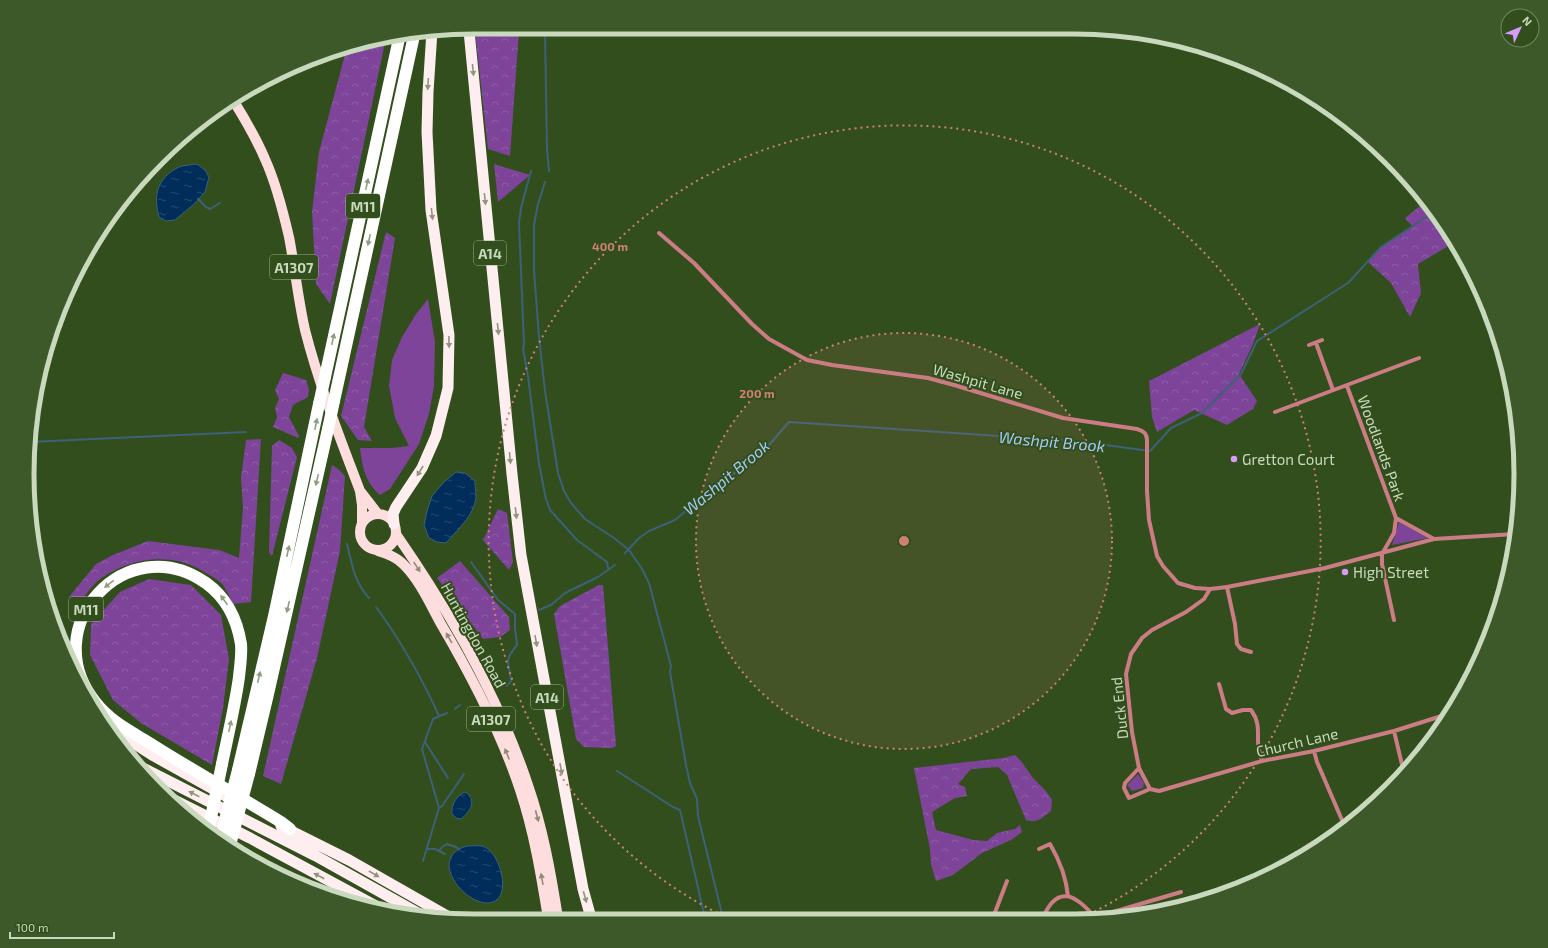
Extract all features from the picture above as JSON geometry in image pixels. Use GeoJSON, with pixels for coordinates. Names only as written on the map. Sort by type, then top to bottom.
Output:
{"type":"FeatureCollection","features":[{"type":"Feature","properties":{"kind":"highway","name":"A14"},"geometry":{"type":"LineString","coordinates":[[470,34],[521,555],[583,889],[590,914]]}},
{"type":"Feature","properties":{"kind":"highway"},"geometry":{"type":"LineString","coordinates":[[395,529],[393,514],[422,468],[436,436],[448,388],[449,335],[431,210],[427,132],[432,36]]}},
{"type":"Feature","properties":{"kind":"highway","name":"M11"},"geometry":{"type":"LineString","coordinates":[[222,834],[268,694],[328,429],[413,39]]}},
{"type":"Feature","properties":{"kind":"highway","name":"M11"},"geometry":{"type":"LineString","coordinates":[[231,841],[274,616],[399,41]]}},
{"type":"Feature","properties":{"kind":"highway","name":"M11"},"geometry":{"type":"LineString","coordinates":[[78,668],[76,660],[76,643],[78,630],[86,611],[94,597],[112,581],[126,573],[151,567],[168,568],[192,574],[214,589],[226,602],[239,635],[241,660],[237,693],[209,825]]}},
{"type":"Feature","properties":{"kind":"highway","name":"M11"},"geometry":{"type":"LineString","coordinates":[[105,712],[114,721],[174,759],[281,822],[290,829]]}},
{"type":"Feature","properties":{"kind":"highway"},"geometry":{"type":"LineString","coordinates":[[119,733],[202,784],[349,860],[441,913]]}},
{"type":"Feature","properties":{"kind":"highway"},"geometry":{"type":"LineString","coordinates":[[151,773],[316,856],[411,909]]}},
{"type":"Feature","properties":{"kind":"highway"},"geometry":{"type":"LineString","coordinates":[[177,799],[293,850],[316,856]]}},
{"type":"Feature","properties":{"kind":"highway"},"geometry":{"type":"LineString","coordinates":[[184,805],[250,838],[366,900]]}},
{"type":"Feature","properties":{"kind":"main road","name":"A1307"},"geometry":{"type":"LineString","coordinates":[[236,104],[251,129],[266,160],[277,193],[289,237],[305,328],[327,402],[360,491],[362,523]]}},
{"type":"Feature","properties":{"kind":"main road","name":"A1307"},"geometry":{"type":"LineString","coordinates":[[360,491],[378,514]]}},
{"type":"Feature","properties":{"kind":"main road"},"geometry":{"type":"LineString","coordinates":[[378,514],[388,517],[395,529],[394,540],[391,546],[378,551],[367,548],[362,542],[360,530],[362,523],[368,516],[378,514]]}},
{"type":"Feature","properties":{"kind":"main road","name":"Huntingdon Road"},"geometry":{"type":"LineString","coordinates":[[395,529],[463,639],[509,734],[529,786],[540,824],[548,854],[557,914]]}},
{"type":"Feature","properties":{"kind":"main road","name":"Huntingdon Road"},"geometry":{"type":"LineString","coordinates":[[378,551],[392,555],[404,564],[454,645],[483,700],[506,752],[520,791],[537,856],[547,914]]}},
{"type":"Feature","properties":{"kind":"street","name":"Washpit Lane"},"geometry":{"type":"LineString","coordinates":[[658,234],[694,263],[752,324],[769,339],[807,360],[832,365],[928,378],[1063,418],[1143,431],[1147,435],[1148,447],[1147,491],[1149,520],[1157,556],[1163,566],[1178,583],[1195,588],[1210,589]]}},
{"type":"Feature","properties":{"kind":"street"},"geometry":{"type":"LineString","coordinates":[[1310,345],[1322,340]]}},
{"type":"Feature","properties":{"kind":"street"},"geometry":{"type":"LineString","coordinates":[[1316,343],[1333,390]]}},
{"type":"Feature","properties":{"kind":"street","name":"Woodlands Park"},"geometry":{"type":"LineString","coordinates":[[1275,412],[1419,358]]}},
{"type":"Feature","properties":{"kind":"street","name":"Woodlands Park"},"geometry":{"type":"LineString","coordinates":[[1347,386],[1396,518],[1394,533],[1382,554]]}},
{"type":"Feature","properties":{"kind":"street","name":"Woodlands Park"},"geometry":{"type":"LineString","coordinates":[[1396,518],[1434,539]]}},
{"type":"Feature","properties":{"kind":"street"},"geometry":{"type":"LineString","coordinates":[[1210,589],[1325,568],[1434,539],[1510,534]]}},
{"type":"Feature","properties":{"kind":"street"},"geometry":{"type":"LineString","coordinates":[[1382,554],[1382,564],[1394,620]]}},
{"type":"Feature","properties":{"kind":"street"},"geometry":{"type":"LineString","coordinates":[[1227,587],[1235,624],[1237,644],[1241,649],[1251,652]]}},
{"type":"Feature","properties":{"kind":"street","name":"Duck End"},"geometry":{"type":"LineString","coordinates":[[1150,789],[1139,768],[1132,732],[1126,674],[1131,654],[1142,638],[1152,630],[1186,612],[1204,599],[1210,589]]}},
{"type":"Feature","properties":{"kind":"street"},"geometry":{"type":"LineString","coordinates":[[1219,684],[1226,709],[1232,713],[1243,710],[1251,710],[1256,717],[1259,729],[1258,742],[1262,761]]}},
{"type":"Feature","properties":{"kind":"street","name":"Church Lane"},"geometry":{"type":"LineString","coordinates":[[1150,789],[1159,791],[1262,761],[1314,751],[1394,732],[1441,716]]}},
{"type":"Feature","properties":{"kind":"street"},"geometry":{"type":"LineString","coordinates":[[1394,732],[1402,767]]}},
{"type":"Feature","properties":{"kind":"street"},"geometry":{"type":"LineString","coordinates":[[1314,751],[1317,762],[1343,822]]}},
{"type":"Feature","properties":{"kind":"street"},"geometry":{"type":"LineString","coordinates":[[1139,768],[1125,783],[1124,788],[1129,798],[1150,789]]}},
{"type":"Feature","properties":{"kind":"street"},"geometry":{"type":"LineString","coordinates":[[1039,849],[1050,844],[1062,866],[1068,896]]}},
{"type":"Feature","properties":{"kind":"street"},"geometry":{"type":"LineString","coordinates":[[994,914],[1007,881]]}},
{"type":"Feature","properties":{"kind":"street"},"geometry":{"type":"LineString","coordinates":[[1113,912],[1181,892]]}},
{"type":"Feature","properties":{"kind":"street"},"geometry":{"type":"LineString","coordinates":[[1044,914],[1047,906],[1052,901],[1058,897],[1068,896],[1080,901],[1091,913]]}},
{"type":"Feature","properties":{"kind":"green space"},"geometry":{"type":"Polygon","coordinates":[[[475,34],[519,34],[510,156],[488,149],[475,34]]]}},
{"type":"Feature","properties":{"kind":"green space"},"geometry":{"type":"Polygon","coordinates":[[[385,43],[330,304],[316,284],[312,212],[319,152],[345,53],[385,43]]]}},
{"type":"Feature","properties":{"kind":"green space"},"geometry":{"type":"Polygon","coordinates":[[[494,164],[530,175],[498,202],[494,164]]]}},
{"type":"Feature","properties":{"kind":"green space"},"geometry":{"type":"Polygon","coordinates":[[[1422,204],[1450,245],[1418,264],[1421,293],[1410,317],[1391,283],[1368,262],[1381,247],[1412,226],[1405,218],[1422,204]]]}},
{"type":"Feature","properties":{"kind":"green space"},"geometry":{"type":"Polygon","coordinates":[[[386,232],[395,238],[364,427],[372,441],[358,440],[341,416],[386,232]]]}},
{"type":"Feature","properties":{"kind":"green space"},"geometry":{"type":"Polygon","coordinates":[[[428,299],[435,342],[434,386],[429,414],[419,444],[390,489],[380,495],[371,485],[365,473],[360,448],[392,448],[409,446],[395,418],[389,386],[392,360],[402,337],[416,314],[428,299]]]}},
{"type":"Feature","properties":{"kind":"green space"},"geometry":{"type":"Polygon","coordinates":[[[1260,324],[1253,344],[1239,374],[1257,401],[1253,409],[1227,425],[1194,410],[1157,432],[1152,417],[1149,381],[1260,324]]]}},
{"type":"Feature","properties":{"kind":"green space"},"geometry":{"type":"Polygon","coordinates":[[[283,373],[306,380],[309,389],[308,397],[293,405],[289,417],[299,436],[298,438],[273,427],[277,417],[275,408],[279,399],[275,390],[283,373]]]}},
{"type":"Feature","properties":{"kind":"green space"},"geometry":{"type":"Polygon","coordinates":[[[261,439],[251,602],[233,604],[223,585],[215,578],[193,566],[166,559],[138,562],[112,572],[100,579],[88,591],[79,605],[69,597],[96,564],[113,555],[148,541],[219,550],[239,558],[243,508],[241,478],[246,440],[261,439]]]}},
{"type":"Feature","properties":{"kind":"green space"},"geometry":{"type":"Polygon","coordinates":[[[279,440],[292,448],[297,457],[272,556],[269,552],[272,446],[279,440]]]}},
{"type":"Feature","properties":{"kind":"green space"},"geometry":{"type":"Polygon","coordinates":[[[332,465],[345,476],[340,551],[317,658],[281,784],[263,776],[332,465]]]}},
{"type":"Feature","properties":{"kind":"green space"},"geometry":{"type":"Polygon","coordinates":[[[498,509],[507,513],[513,562],[509,570],[483,540],[498,509]]]}},
{"type":"Feature","properties":{"kind":"green space"},"geometry":{"type":"Polygon","coordinates":[[[1399,522],[1428,538],[1392,545],[1399,522]]]}},
{"type":"Feature","properties":{"kind":"green space"},"geometry":{"type":"Polygon","coordinates":[[[460,561],[509,617],[510,630],[500,637],[483,639],[437,578],[460,561]]]}},
{"type":"Feature","properties":{"kind":"green space"},"geometry":{"type":"Polygon","coordinates":[[[149,579],[191,585],[221,615],[229,659],[223,708],[212,765],[141,723],[113,700],[90,655],[91,624],[120,592],[149,579]]]}},
{"type":"Feature","properties":{"kind":"green space"},"geometry":{"type":"Polygon","coordinates":[[[599,585],[603,585],[616,746],[612,748],[584,747],[576,739],[554,614],[560,606],[599,585]]]}},
{"type":"Feature","properties":{"kind":"green space"},"geometry":{"type":"Polygon","coordinates":[[[1015,755],[1052,800],[1051,811],[1037,820],[1026,820],[1007,775],[998,767],[971,769],[958,784],[965,787],[967,796],[955,798],[932,812],[936,830],[973,840],[987,841],[997,833],[1015,829],[1020,825],[1022,832],[1011,840],[982,853],[953,875],[936,881],[931,864],[930,849],[914,768],[1003,758],[1015,755]]]}},
{"type":"Feature","properties":{"kind":"green space"},"geometry":{"type":"Polygon","coordinates":[[[1138,774],[1144,783],[1143,788],[1132,791],[1127,785],[1138,774]]]}},
{"type":"Feature","properties":{"kind":"water"},"geometry":{"type":"Polygon","coordinates":[[[197,164],[205,170],[209,177],[205,192],[194,204],[175,220],[166,221],[159,217],[156,201],[158,188],[161,182],[172,171],[179,167],[197,164]]]}},
{"type":"Feature","properties":{"kind":"water"},"geometry":{"type":"Polygon","coordinates":[[[456,472],[465,473],[475,481],[475,504],[469,516],[446,543],[437,542],[429,538],[424,525],[427,511],[432,496],[444,482],[456,472]]]}},
{"type":"Feature","properties":{"kind":"water"},"geometry":{"type":"Polygon","coordinates":[[[465,792],[469,795],[472,802],[470,809],[461,819],[456,818],[452,814],[453,804],[459,796],[465,792]]]}},
{"type":"Feature","properties":{"kind":"water"},"geometry":{"type":"Polygon","coordinates":[[[467,846],[485,847],[491,851],[496,858],[502,875],[503,884],[502,892],[493,902],[483,903],[473,899],[455,882],[450,871],[450,861],[455,852],[467,846]]]}},
{"type":"Feature","properties":{"kind":"waterway"},"geometry":{"type":"LineString","coordinates":[[545,34],[547,149],[549,171]]}},
{"type":"Feature","properties":{"kind":"waterway"},"geometry":{"type":"LineString","coordinates":[[531,171],[521,208],[519,223],[523,349],[528,376],[539,464],[546,499],[550,510],[577,540],[607,562],[608,568]]}},
{"type":"Feature","properties":{"kind":"waterway"},"geometry":{"type":"LineString","coordinates":[[545,182],[538,204],[534,225],[534,270],[545,391],[558,473],[564,491],[571,503],[585,519],[629,550],[642,569],[649,583],[671,666],[670,672],[686,765],[690,783],[697,799],[698,816],[722,914]]}},
{"type":"Feature","properties":{"kind":"waterway"},"geometry":{"type":"LineString","coordinates":[[198,199],[210,209],[220,203]]}},
{"type":"Feature","properties":{"kind":"waterway","name":"Washpit Brook"},"geometry":{"type":"LineString","coordinates":[[625,553],[639,538],[649,531],[675,520],[708,492],[753,459],[769,445],[789,422],[1075,441],[1150,451],[1171,428],[1202,413],[1241,374],[1257,341],[1348,283],[1381,247],[1430,216]]}},
{"type":"Feature","properties":{"kind":"waterway"},"geometry":{"type":"LineString","coordinates":[[35,442],[246,432]]}},
{"type":"Feature","properties":{"kind":"waterway"},"geometry":{"type":"LineString","coordinates":[[347,544],[352,566],[357,579],[369,598]]}},
{"type":"Feature","properties":{"kind":"waterway","name":"Washpit Brook"},"geometry":{"type":"LineString","coordinates":[[471,562],[498,600],[515,614],[517,645],[508,659],[511,681],[507,686]]}},
{"type":"Feature","properties":{"kind":"waterway","name":"Washpit Brook"},"geometry":{"type":"LineString","coordinates":[[539,610],[551,605],[565,593],[598,577],[615,565]]}},
{"type":"Feature","properties":{"kind":"waterway"},"geometry":{"type":"LineString","coordinates":[[376,607],[410,660],[426,688],[439,716]]}},
{"type":"Feature","properties":{"kind":"waterway","name":"Washpit Brook"},"geometry":{"type":"LineString","coordinates":[[455,709],[460,705]]}},
{"type":"Feature","properties":{"kind":"waterway","name":"Washpit Brook"},"geometry":{"type":"LineString","coordinates":[[423,861],[439,808],[422,749],[433,719],[447,713]]}},
{"type":"Feature","properties":{"kind":"waterway"},"geometry":{"type":"LineString","coordinates":[[425,742],[448,778]]}},
{"type":"Feature","properties":{"kind":"waterway"},"geometry":{"type":"LineString","coordinates":[[617,771],[680,810],[704,914]]}},
{"type":"Feature","properties":{"kind":"waterway"},"geometry":{"type":"LineString","coordinates":[[439,808],[442,806],[464,774]]}},
{"type":"Feature","properties":{"kind":"waterway"},"geometry":{"type":"LineString","coordinates":[[439,851],[447,844],[459,849]]}},
{"type":"Feature","properties":{"kind":"waterway"},"geometry":{"type":"LineString","coordinates":[[427,849],[435,849],[445,854]]}},
{"type":"Feature","properties":{"kind":"place","name":"Gretton Court"},"geometry":{"type":"Point","coordinates":[1234,459]}},
{"type":"Feature","properties":{"kind":"place","name":"High Street"},"geometry":{"type":"Point","coordinates":[1345,572]}}]}
